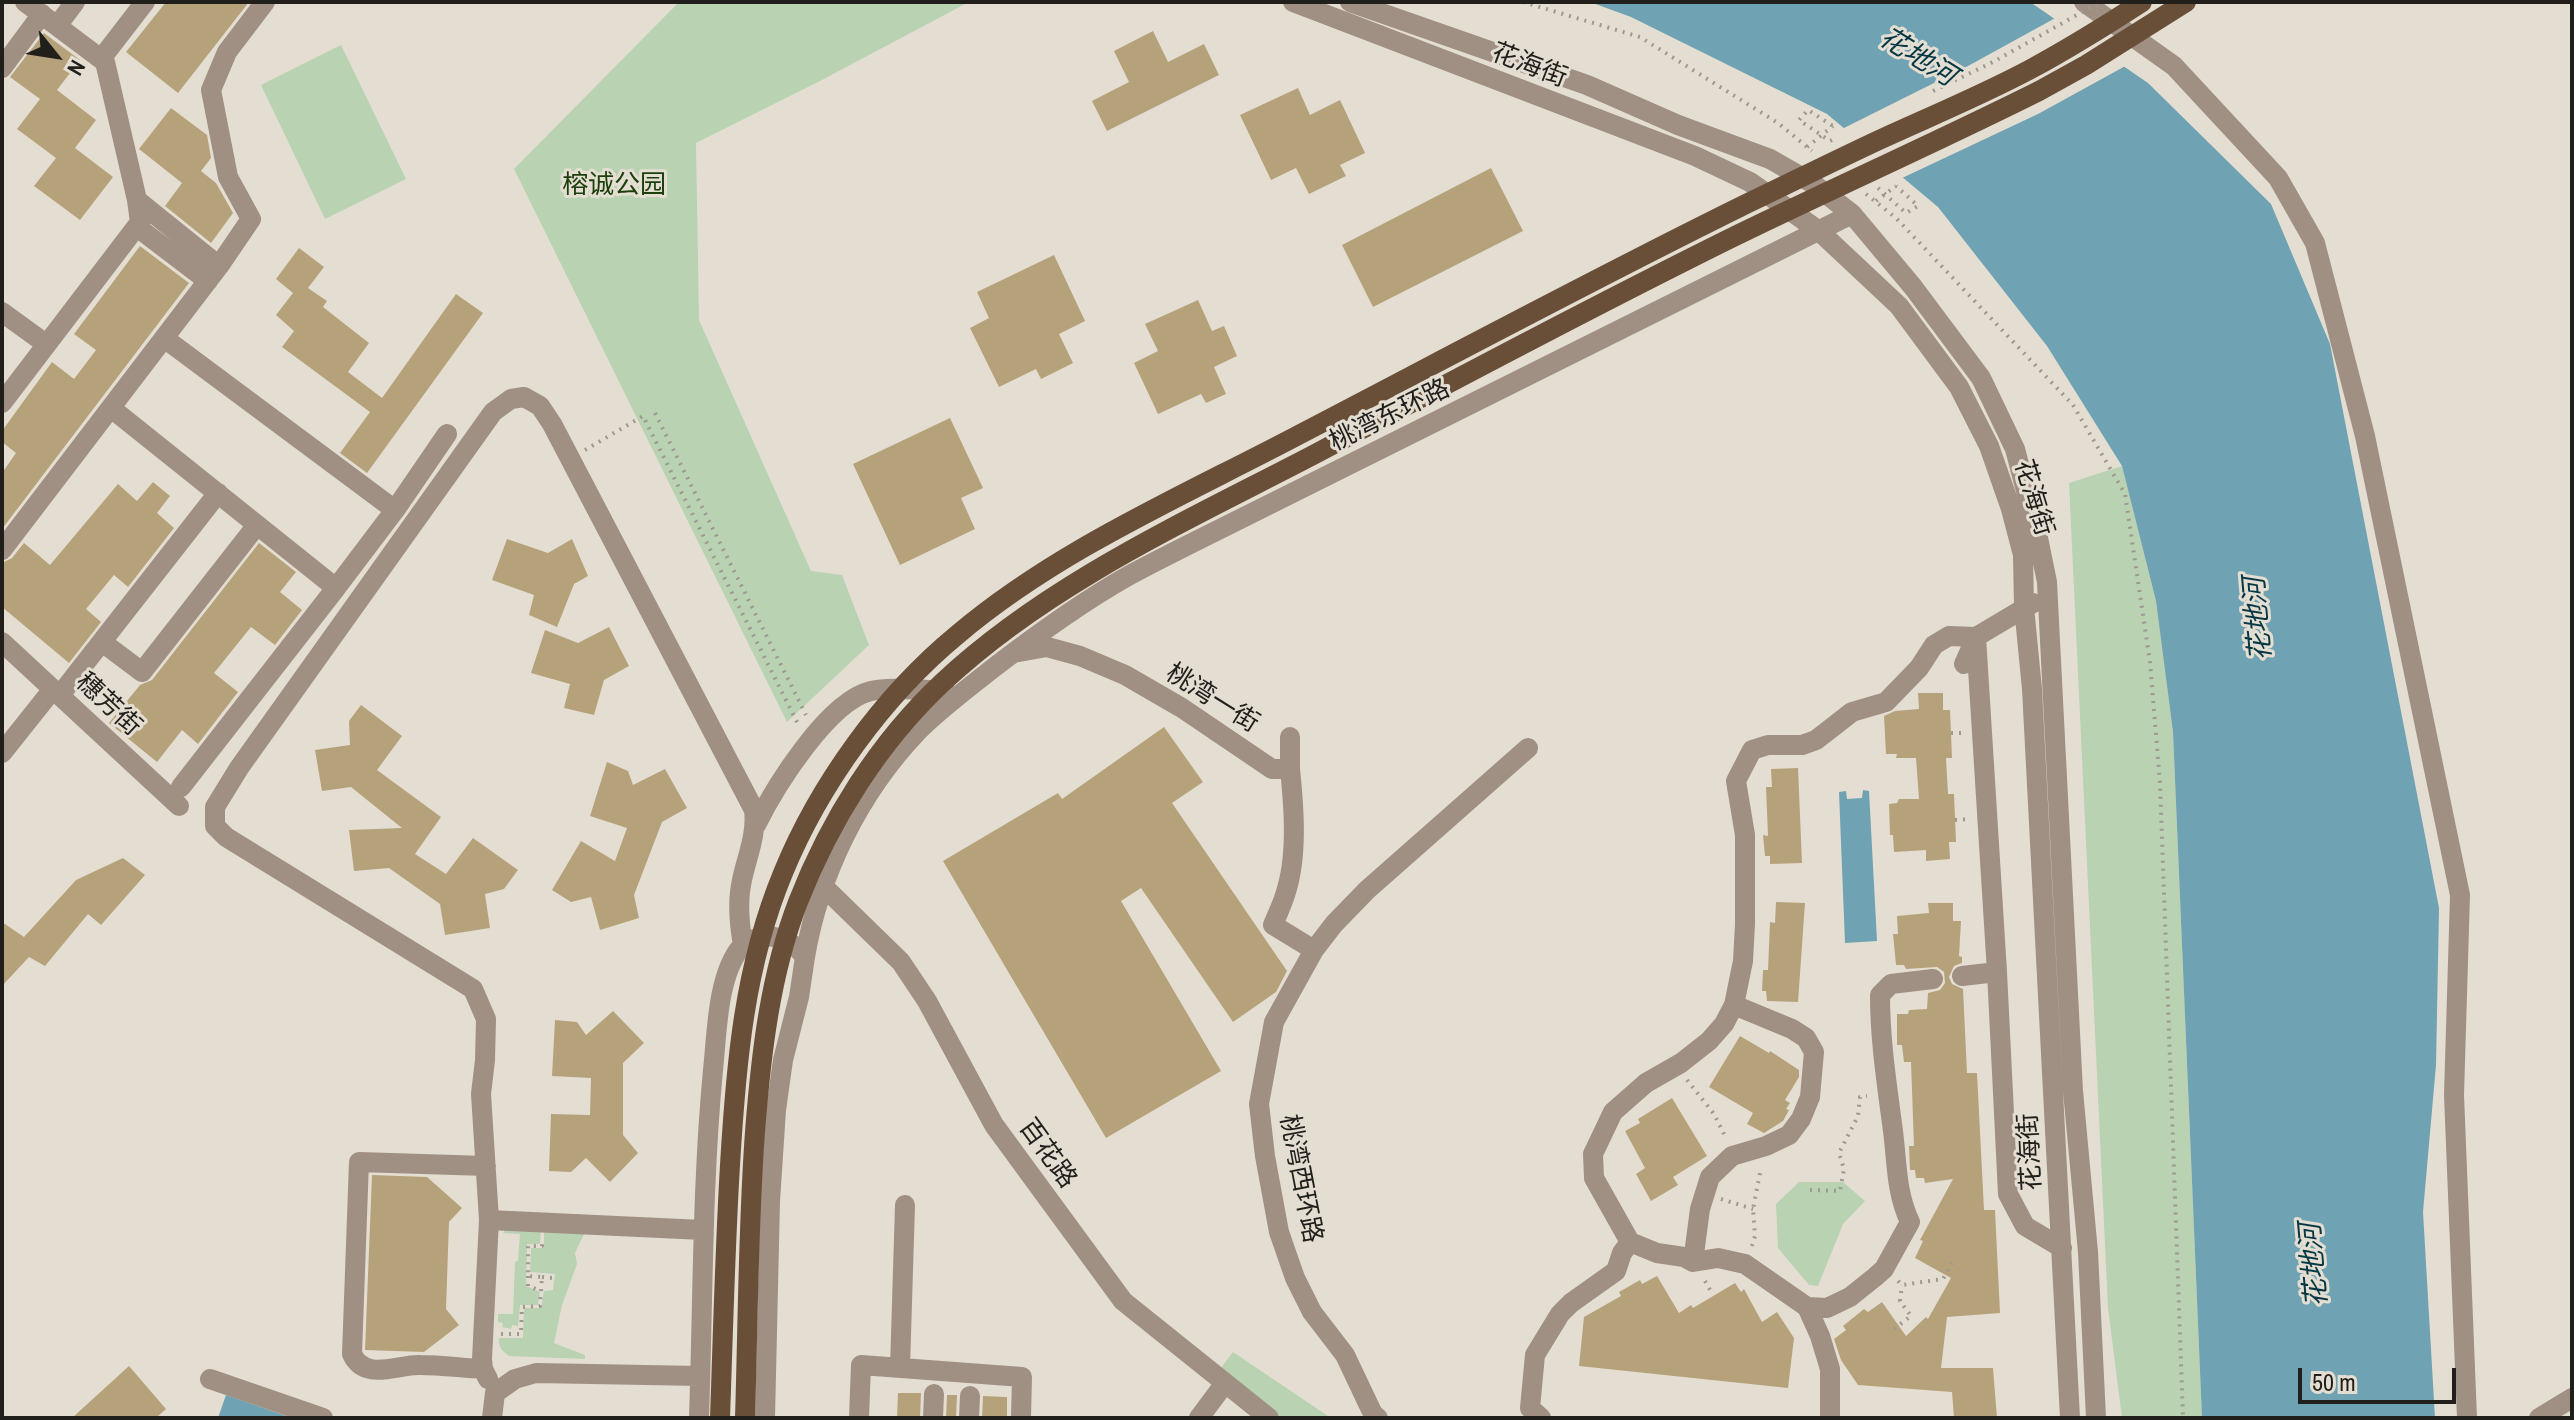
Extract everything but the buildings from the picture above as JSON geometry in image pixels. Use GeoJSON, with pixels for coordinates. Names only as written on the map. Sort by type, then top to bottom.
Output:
{"type":"FeatureCollection","features":[{"type":"Feature","properties":{"kind":"main road"},"geometry":{"type":"LineString","coordinates":[[720,1418],[727,1211],[735,1097],[744,1006],[753,960],[784,869],[806,825],[873,720],[911,679],[954,637],[999,602],[1044,572],[1127,525],[1754,200],[2027,71],[2142,2]]}},
{"type":"Feature","properties":{"kind":"main road"},"geometry":{"type":"LineString","coordinates":[[745,1418],[752,1174],[767,1021],[780,958],[803,891],[841,813],[871,765],[942,683],[1023,617],[1171,530],[1697,255],[2039,91],[2186,2]]}},
{"type":"Feature","properties":{"kind":"street"},"geometry":{"type":"LineString","coordinates":[[2,68],[41,14],[75,2]]}},
{"type":"Feature","properties":{"kind":"street"},"geometry":{"type":"LineString","coordinates":[[101,59],[145,2]]}},
{"type":"Feature","properties":{"kind":"street"},"geometry":{"type":"LineString","coordinates":[[2,550],[214,273],[251,219],[228,177],[211,90],[227,52],[265,2]]}},
{"type":"Feature","properties":{"kind":"street","name":"花海街"},"geometry":{"type":"LineString","coordinates":[[1293,2],[1695,156],[1750,182],[1819,231],[1899,306],[1959,387],[1989,446],[2023,555],[2070,1418]]}},
{"type":"Feature","properties":{"kind":"street","name":"花海街"},"geometry":{"type":"LineString","coordinates":[[1350,2],[1587,85],[1678,125],[1770,159],[1812,183],[1852,214],[1913,287],[1981,378],[2015,449],[2037,533],[2048,597],[2073,1091],[2088,1252],[2096,1418]]}},
{"type":"Feature","properties":{"kind":"street"},"geometry":{"type":"LineString","coordinates":[[2084,2],[2174,66],[2278,178],[2315,243],[2365,436],[2460,895],[2454,1095],[2467,1418]]}},
{"type":"Feature","properties":{"kind":"street"},"geometry":{"type":"LineString","coordinates":[[41,14],[105,62],[141,230],[214,273]]}},
{"type":"Feature","properties":{"kind":"street"},"geometry":{"type":"LineString","coordinates":[[137,200],[214,273]]}},
{"type":"Feature","properties":{"kind":"street","name":"桃湾东环路"},"geometry":{"type":"LineString","coordinates":[[881,775],[918,731],[965,690],[1126,577],[1852,214]]}},
{"type":"Feature","properties":{"kind":"street"},"geometry":{"type":"LineString","coordinates":[[2,403],[140,222]]}},
{"type":"Feature","properties":{"kind":"street"},"geometry":{"type":"LineString","coordinates":[[4,318],[46,344]]}},
{"type":"Feature","properties":{"kind":"street"},"geometry":{"type":"LineString","coordinates":[[164,338],[395,510]]}},
{"type":"Feature","properties":{"kind":"street"},"geometry":{"type":"LineString","coordinates":[[492,1418],[495,1393],[482,1364],[489,1220],[481,1094],[486,1019],[473,989],[226,837],[215,826],[215,807],[248,755],[493,412],[511,399],[524,397],[540,406],[570,458],[736,771],[754,810],[756,825]]}},
{"type":"Feature","properties":{"kind":"street"},"geometry":{"type":"LineString","coordinates":[[111,408],[336,588],[447,434]]}},
{"type":"Feature","properties":{"kind":"street"},"geometry":{"type":"LineString","coordinates":[[2,753],[102,642],[218,493]]}},
{"type":"Feature","properties":{"kind":"street"},"geometry":{"type":"LineString","coordinates":[[102,642],[142,672],[257,525]]}},
{"type":"Feature","properties":{"kind":"street","name":"穗芳街"},"geometry":{"type":"LineString","coordinates":[[2,642],[56,692],[180,796],[336,588]]}},
{"type":"Feature","properties":{"kind":"street"},"geometry":{"type":"LineString","coordinates":[[1964,664],[1976,637],[2024,607],[2048,597]]}},
{"type":"Feature","properties":{"kind":"street"},"geometry":{"type":"LineString","coordinates":[[1830,1418],[1830,1369],[1807,1307],[1745,1264],[1718,1258],[1693,1262],[1630,1242],[1594,1178],[1593,1154],[1613,1112],[1646,1083],[1681,1063],[1709,1041],[1724,1024],[1734,1005],[1743,961],[1745,924],[1745,835],[1736,781],[1752,750],[1768,745],[1802,745],[1816,740],[1852,712],[1886,702],[1919,668],[1934,645],[1949,636],[1976,637]]}},
{"type":"Feature","properties":{"kind":"street"},"geometry":{"type":"LineString","coordinates":[[1976,637],[2008,1194],[2025,1226],[2062,1248]]}},
{"type":"Feature","properties":{"kind":"street","name":"桃湾一街"},"geometry":{"type":"LineString","coordinates":[[1014,653],[1047,647],[1080,656],[1182,708],[1272,769],[1290,769]]}},
{"type":"Feature","properties":{"kind":"street"},"geometry":{"type":"LineString","coordinates":[[743,945],[738,912],[742,880],[756,825],[772,795],[816,735],[850,699],[876,690],[965,690]]}},
{"type":"Feature","properties":{"kind":"street"},"geometry":{"type":"LineString","coordinates":[[765,1418],[770,1201],[783,1060],[799,997],[812,917],[841,841],[900,740],[897,720],[888,711],[870,703],[857,703],[840,709]]}},
{"type":"Feature","properties":{"kind":"street","name":"桃湾一街"},"geometry":{"type":"LineString","coordinates":[[1290,737],[1295,815],[1286,894],[1273,925],[1314,950]]}},
{"type":"Feature","properties":{"kind":"street"},"geometry":{"type":"LineString","coordinates":[[1314,950],[1367,890],[1528,748]]}},
{"type":"Feature","properties":{"kind":"street","name":"百花路"},"geometry":{"type":"LineString","coordinates":[[824,887],[901,962],[927,1001],[994,1125],[1123,1301],[1269,1418]]}},
{"type":"Feature","properties":{"kind":"street"},"geometry":{"type":"LineString","coordinates":[[699,1418],[708,1118],[724,984],[743,945],[750,940],[769,936],[784,940],[799,949],[805,957]]}},
{"type":"Feature","properties":{"kind":"street","name":"桃湾西环路"},"geometry":{"type":"LineString","coordinates":[[1314,950],[1274,1022],[1259,1104],[1265,1156],[1279,1232],[1295,1278],[1312,1312],[1345,1355],[1373,1414],[1378,1418]]}},
{"type":"Feature","properties":{"kind":"street"},"geometry":{"type":"LineString","coordinates":[[1962,976],[1997,972]]}},
{"type":"Feature","properties":{"kind":"street"},"geometry":{"type":"LineString","coordinates":[[1807,1307],[1827,1308],[1850,1297],[1884,1269],[1910,1222],[1902,1205],[1896,1174],[1880,1036],[1880,995],[1891,984],[1933,979]]}},
{"type":"Feature","properties":{"kind":"street"},"geometry":{"type":"LineString","coordinates":[[1693,1262],[1700,1209],[1710,1177],[1732,1156],[1789,1135],[1801,1119],[1810,1097],[1814,1052],[1806,1038],[1734,1005]]}},
{"type":"Feature","properties":{"kind":"street"},"geometry":{"type":"LineString","coordinates":[[482,1364],[410,1364],[386,1371],[361,1366],[352,1354],[359,1162],[393,1169],[486,1166]]}},
{"type":"Feature","properties":{"kind":"street"},"geometry":{"type":"LineString","coordinates":[[900,1368],[905,1205]]}},
{"type":"Feature","properties":{"kind":"street"},"geometry":{"type":"LineString","coordinates":[[489,1220],[703,1230]]}},
{"type":"Feature","properties":{"kind":"street"},"geometry":{"type":"LineString","coordinates":[[1541,1418],[1530,1408],[1535,1355],[1560,1314],[1616,1271],[1622,1253],[1630,1242]]}},
{"type":"Feature","properties":{"kind":"street"},"geometry":{"type":"LineString","coordinates":[[859,1418],[861,1365],[1022,1377],[1021,1418]]}},
{"type":"Feature","properties":{"kind":"street"},"geometry":{"type":"LineString","coordinates":[[495,1393],[515,1379],[536,1373],[700,1376]]}},
{"type":"Feature","properties":{"kind":"street"},"geometry":{"type":"LineString","coordinates":[[210,1379],[323,1418]]}},
{"type":"Feature","properties":{"kind":"street"},"geometry":{"type":"LineString","coordinates":[[1199,1418],[1225,1383]]}},
{"type":"Feature","properties":{"kind":"street"},"geometry":{"type":"LineString","coordinates":[[933,1418],[934,1394]]}},
{"type":"Feature","properties":{"kind":"street"},"geometry":{"type":"LineString","coordinates":[[969,1418],[970,1396]]}},
{"type":"Feature","properties":{"kind":"street"},"geometry":{"type":"LineString","coordinates":[[2539,1418],[2572,1398]]}},
{"type":"Feature","properties":{"kind":"path"},"geometry":{"type":"LineString","coordinates":[[1925,95],[1993,62],[2100,2]]}},
{"type":"Feature","properties":{"kind":"path"},"geometry":{"type":"LineString","coordinates":[[1807,147],[1833,126],[1808,110],[1799,120],[1830,141],[1843,135]]}},
{"type":"Feature","properties":{"kind":"path"},"geometry":{"type":"LineString","coordinates":[[1875,186],[1906,213],[1918,206],[1896,186],[1876,201]]}},
{"type":"Feature","properties":{"kind":"path"},"geometry":{"type":"LineString","coordinates":[[655,413],[816,735]]}},
{"type":"Feature","properties":{"kind":"path"},"geometry":{"type":"LineString","coordinates":[[570,458],[643,416],[793,715]]}},
{"type":"Feature","properties":{"kind":"path"},"geometry":{"type":"LineString","coordinates":[[1681,1063],[1689,1085],[1714,1114],[1732,1156]]}},
{"type":"Feature","properties":{"kind":"path"},"geometry":{"type":"LineString","coordinates":[[1810,1190],[1840,1191],[1844,1169],[1839,1153],[1858,1116],[1860,1097],[1888,1094]]}},
{"type":"Feature","properties":{"kind":"path"},"geometry":{"type":"LineString","coordinates":[[1745,1264],[1755,1236],[1753,1209],[1766,1146]]}},
{"type":"Feature","properties":{"kind":"path"},"geometry":{"type":"LineString","coordinates":[[1705,1194],[1753,1209]]}},
{"type":"Feature","properties":{"kind":"path"},"geometry":{"type":"LineString","coordinates":[[541,1291],[528,1286],[528,1246],[542,1246],[542,1236]]}},
{"type":"Feature","properties":{"kind":"path"},"geometry":{"type":"LineString","coordinates":[[1884,1269],[1902,1285],[1943,1279],[1952,1263]]}},
{"type":"Feature","properties":{"kind":"path"},"geometry":{"type":"LineString","coordinates":[[528,1276],[552,1278]]}},
{"type":"Feature","properties":{"kind":"path"},"geometry":{"type":"LineString","coordinates":[[483,1333],[521,1334],[522,1307],[540,1306],[542,1277]]}},
{"type":"Feature","properties":{"kind":"path"},"geometry":{"type":"LineString","coordinates":[[1894,1329],[1911,1316],[1900,1301],[1902,1285]]}},
{"type":"Feature","properties":{"kind":"green space","name":"榕诚公园"},"geometry":{"type":"Polygon","coordinates":[[[679,2],[969,2],[696,143],[699,320],[811,571],[842,575],[869,645],[787,722],[514,169],[679,2]]]}},
{"type":"Feature","properties":{"kind":"green space"},"geometry":{"type":"Polygon","coordinates":[[[341,45],[406,179],[325,219],[261,85],[341,45]]]}},
{"type":"Feature","properties":{"kind":"green space"},"geometry":{"type":"Polygon","coordinates":[[[2122,466],[2156,601],[2173,732],[2202,1418],[2122,1418],[2108,1308],[2069,483],[2122,466]]]}},
{"type":"Feature","properties":{"kind":"green space"},"geometry":{"type":"Polygon","coordinates":[[[1799,1182],[1843,1182],[1865,1201],[1843,1224],[1818,1286],[1809,1285],[1778,1248],[1776,1204],[1799,1182]]]}},
{"type":"Feature","properties":{"kind":"green space"},"geometry":{"type":"Polygon","coordinates":[[[507,1227],[541,1228],[540,1244],[527,1244],[526,1286],[540,1292],[538,1305],[520,1305],[518,1326],[512,1325],[511,1329],[502,1327],[498,1314],[513,1314],[515,1262],[518,1261],[520,1234],[503,1233],[507,1227]]]}},
{"type":"Feature","properties":{"kind":"green space"},"geometry":{"type":"Polygon","coordinates":[[[544,1229],[584,1234],[575,1253],[577,1264],[562,1305],[554,1343],[585,1355],[585,1359],[509,1356],[500,1346],[499,1338],[523,1338],[524,1308],[541,1308],[544,1291],[553,1290],[555,1274],[530,1272],[531,1248],[544,1248],[544,1229]]]}},
{"type":"Feature","properties":{"kind":"green space"},"geometry":{"type":"Polygon","coordinates":[[[1233,1352],[1331,1418],[1276,1418],[1214,1377],[1233,1352]]]}},
{"type":"Feature","properties":{"kind":"water","name":"花地河"},"geometry":{"type":"Polygon","coordinates":[[[1590,2],[2030,2],[2148,83],[2271,204],[2330,344],[2439,908],[2436,1065],[2423,1212],[2435,1418],[2202,1418],[2173,732],[2156,601],[2122,466],[2047,346],[1938,207],[1827,114],[1631,17],[1590,2]]]}},
{"type":"Feature","properties":{"kind":"water"},"geometry":{"type":"Polygon","coordinates":[[[1863,790],[1869,791],[1877,941],[1845,943],[1839,792],[1846,791],[1847,799],[1862,798],[1863,790]]]}},
{"type":"Feature","properties":{"kind":"water"},"geometry":{"type":"Polygon","coordinates":[[[226,1395],[292,1418],[218,1418],[226,1395]]]}},
{"type":"Feature","properties":{"kind":"pier"},"geometry":{"type":"Polygon","coordinates":[[[2059,16],[2129,64],[2038,114],[1900,179],[1840,130],[1968,66],[2059,16]]]}}]}
